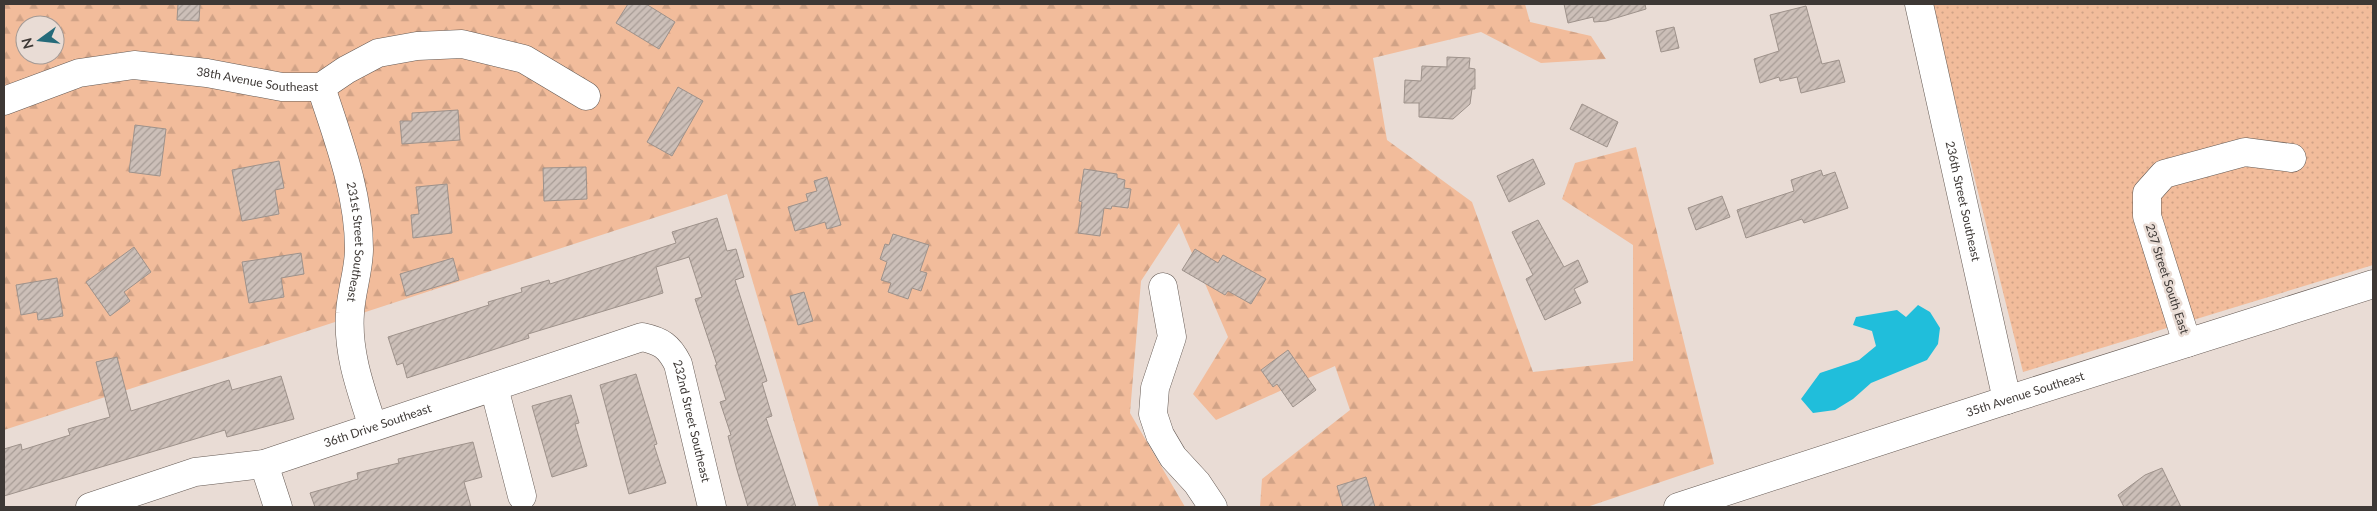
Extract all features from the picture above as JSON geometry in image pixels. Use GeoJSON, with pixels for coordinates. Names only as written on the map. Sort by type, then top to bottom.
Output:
{"type":"FeatureCollection","features":[{"type":"Feature","properties":{"kind":"street","name":"236th Street Southeast"},"geometry":{"type":"LineString","coordinates":[[1919,4],[2007,400]]}},
{"type":"Feature","properties":{"kind":"street","name":"38th Avenue Southeast"},"geometry":{"type":"LineString","coordinates":[[4,101],[79,73],[134,65],[207,73],[282,87],[321,87],[346,70],[378,53],[417,46],[462,44],[524,59],[586,96]]}},
{"type":"Feature","properties":{"kind":"street","name":"231st Street Southeast"},"geometry":{"type":"LineString","coordinates":[[321,87],[351,180],[359,249],[350,312],[349,335],[355,373],[374,427]]}},
{"type":"Feature","properties":{"kind":"street","name":"237 Street South East"},"geometry":{"type":"LineString","coordinates":[[2187,343],[2147,216],[2147,193],[2164,174],[2245,152],[2292,158]]}},
{"type":"Feature","properties":{"kind":"street","name":"35th Avenue Southeast"},"geometry":{"type":"LineString","coordinates":[[1678,507],[2373,284]]}},
{"type":"Feature","properties":{"kind":"street"},"geometry":{"type":"LineString","coordinates":[[1163,287],[1172,336],[1155,388],[1153,414],[1160,435],[1173,457],[1197,483],[1213,507]]}},
{"type":"Feature","properties":{"kind":"street","name":"36th Drive Southeast"},"geometry":{"type":"LineString","coordinates":[[90,507],[195,472],[264,464],[642,336],[662,341]]}},
{"type":"Feature","properties":{"kind":"street","name":"232nd Street Southeast"},"geometry":{"type":"LineString","coordinates":[[662,341],[672,351],[678,364],[712,507]]}},
{"type":"Feature","properties":{"kind":"street"},"geometry":{"type":"LineString","coordinates":[[494,387],[522,496]]}},
{"type":"Feature","properties":{"kind":"street"},"geometry":{"type":"LineString","coordinates":[[264,464],[278,507]]}},
{"type":"Feature","properties":{"kind":"green space"},"geometry":{"type":"Polygon","coordinates":[[[4,4],[1525,4],[1530,22],[1591,36],[1606,59],[1541,63],[1481,32],[1373,58],[1387,140],[1472,202],[1533,372],[1633,361],[1633,245],[1562,199],[1575,163],[1636,147],[1714,464],[1587,507],[1260,507],[1262,479],[1350,410],[1335,366],[1216,420],[1193,394],[1228,337],[1179,223],[1141,281],[1130,413],[1185,507],[819,507],[727,194],[4,430],[4,4]]]}},
{"type":"Feature","properties":{"kind":"green space"},"geometry":{"type":"Polygon","coordinates":[[[1931,4],[2373,4],[2373,265],[2023,372],[1931,4]]]}},
{"type":"Feature","properties":{"kind":"water"},"geometry":{"type":"Polygon","coordinates":[[[1918,305],[1930,312],[1940,328],[1938,344],[1927,360],[1871,383],[1853,399],[1835,410],[1813,413],[1801,399],[1820,373],[1859,360],[1876,346],[1872,331],[1853,325],[1856,317],[1897,310],[1906,317],[1918,305]]]}},
{"type":"Feature","properties":{"kind":"building"},"geometry":{"type":"Polygon","coordinates":[[[178,4],[200,4],[199,21],[177,20],[178,4]]]}},
{"type":"Feature","properties":{"kind":"building"},"geometry":{"type":"Polygon","coordinates":[[[628,4],[646,4],[675,22],[659,49],[616,23],[628,4]]]}},
{"type":"Feature","properties":{"kind":"building"},"geometry":{"type":"Polygon","coordinates":[[[1564,4],[1645,4],[1646,9],[1606,21],[1594,22],[1593,17],[1568,23],[1564,4]]]}},
{"type":"Feature","properties":{"kind":"building"},"geometry":{"type":"Polygon","coordinates":[[[1806,6],[1822,64],[1839,60],[1845,82],[1801,93],[1797,77],[1780,81],[1779,77],[1760,83],[1754,59],[1779,51],[1770,15],[1806,6]]]}},
{"type":"Feature","properties":{"kind":"building"},"geometry":{"type":"Polygon","coordinates":[[[1674,27],[1679,48],[1661,52],[1656,31],[1674,27]]]}},
{"type":"Feature","properties":{"kind":"building"},"geometry":{"type":"Polygon","coordinates":[[[1447,57],[1470,58],[1469,68],[1475,69],[1475,89],[1472,89],[1470,104],[1453,119],[1419,117],[1419,103],[1404,103],[1405,80],[1421,81],[1422,66],[1447,67],[1447,57]]]}},
{"type":"Feature","properties":{"kind":"building"},"geometry":{"type":"Polygon","coordinates":[[[678,87],[703,101],[672,156],[647,142],[678,87]]]}},
{"type":"Feature","properties":{"kind":"building"},"geometry":{"type":"Polygon","coordinates":[[[1582,104],[1618,122],[1607,147],[1570,129],[1582,104]]]}},
{"type":"Feature","properties":{"kind":"building"},"geometry":{"type":"Polygon","coordinates":[[[458,110],[460,140],[402,144],[400,121],[412,121],[412,113],[458,110]]]}},
{"type":"Feature","properties":{"kind":"building"},"geometry":{"type":"Polygon","coordinates":[[[135,125],[166,129],[160,176],[129,172],[135,125]]]}},
{"type":"Feature","properties":{"kind":"building"},"geometry":{"type":"Polygon","coordinates":[[[1533,159],[1545,184],[1509,202],[1497,176],[1533,159]]]}},
{"type":"Feature","properties":{"kind":"building"},"geometry":{"type":"Polygon","coordinates":[[[279,161],[284,188],[275,190],[279,214],[242,221],[232,170],[279,161]]]}},
{"type":"Feature","properties":{"kind":"building"},"geometry":{"type":"Polygon","coordinates":[[[586,167],[587,199],[544,201],[543,168],[586,167]]]}},
{"type":"Feature","properties":{"kind":"building"},"geometry":{"type":"Polygon","coordinates":[[[1084,169],[1117,174],[1117,178],[1125,180],[1124,188],[1131,189],[1128,208],[1112,206],[1111,209],[1104,208],[1100,236],[1078,233],[1082,202],[1079,201],[1084,169]]]}},
{"type":"Feature","properties":{"kind":"building"},"geometry":{"type":"Polygon","coordinates":[[[1821,170],[1823,176],[1835,172],[1848,208],[1804,223],[1802,219],[1746,238],[1737,210],[1794,191],[1791,180],[1821,170]]]}},
{"type":"Feature","properties":{"kind":"building"},"geometry":{"type":"Polygon","coordinates":[[[827,177],[841,225],[827,229],[825,222],[795,231],[788,207],[808,201],[806,194],[817,191],[814,181],[827,177]]]}},
{"type":"Feature","properties":{"kind":"building"},"geometry":{"type":"Polygon","coordinates":[[[447,184],[452,233],[413,238],[411,215],[419,214],[416,187],[447,184]]]}},
{"type":"Feature","properties":{"kind":"building"},"geometry":{"type":"Polygon","coordinates":[[[1722,196],[1730,217],[1696,230],[1688,208],[1722,196]]]}},
{"type":"Feature","properties":{"kind":"building"},"geometry":{"type":"Polygon","coordinates":[[[717,218],[727,251],[736,249],[744,277],[735,280],[767,381],[762,383],[772,416],[766,418],[796,507],[748,507],[728,436],[731,435],[720,402],[726,400],[715,365],[717,365],[695,299],[702,297],[689,257],[656,267],[663,293],[528,334],[529,338],[407,378],[403,363],[397,365],[388,337],[489,305],[488,302],[522,292],[521,288],[549,280],[550,284],[676,243],[672,232],[717,218]]]}},
{"type":"Feature","properties":{"kind":"building"},"geometry":{"type":"Polygon","coordinates":[[[1538,220],[1564,267],[1578,260],[1588,282],[1574,289],[1581,303],[1545,320],[1526,279],[1533,275],[1512,232],[1538,220]]]}},
{"type":"Feature","properties":{"kind":"building"},"geometry":{"type":"Polygon","coordinates":[[[893,234],[929,245],[920,271],[927,273],[921,291],[912,288],[908,299],[888,292],[891,283],[881,280],[887,262],[880,259],[885,244],[889,245],[893,234]]]}},
{"type":"Feature","properties":{"kind":"building"},"geometry":{"type":"Polygon","coordinates":[[[134,247],[151,272],[124,292],[130,301],[110,316],[86,282],[134,247]]]}},
{"type":"Feature","properties":{"kind":"building"},"geometry":{"type":"Polygon","coordinates":[[[1195,249],[1218,263],[1223,255],[1266,279],[1251,304],[1228,291],[1225,295],[1182,270],[1195,249]]]}},
{"type":"Feature","properties":{"kind":"building"},"geometry":{"type":"Polygon","coordinates":[[[301,253],[304,274],[281,278],[284,297],[249,303],[242,262],[301,253]]]}},
{"type":"Feature","properties":{"kind":"building"},"geometry":{"type":"Polygon","coordinates":[[[453,258],[459,280],[406,296],[400,274],[453,258]]]}},
{"type":"Feature","properties":{"kind":"building"},"geometry":{"type":"Polygon","coordinates":[[[57,278],[63,316],[38,320],[37,312],[21,315],[16,285],[57,278]]]}},
{"type":"Feature","properties":{"kind":"building"},"geometry":{"type":"Polygon","coordinates":[[[804,292],[813,321],[798,325],[790,296],[804,292]]]}},
{"type":"Feature","properties":{"kind":"building"},"geometry":{"type":"Polygon","coordinates":[[[1288,350],[1316,390],[1293,407],[1277,384],[1273,387],[1261,370],[1288,350]]]}},
{"type":"Feature","properties":{"kind":"building"},"geometry":{"type":"Polygon","coordinates":[[[117,357],[131,411],[229,380],[232,390],[281,376],[294,419],[227,437],[225,430],[4,496],[4,449],[21,444],[22,450],[70,435],[68,429],[110,417],[96,362],[117,357]]]}},
{"type":"Feature","properties":{"kind":"building"},"geometry":{"type":"Polygon","coordinates":[[[636,374],[657,444],[654,445],[666,483],[629,494],[600,385],[636,374]]]}},
{"type":"Feature","properties":{"kind":"building"},"geometry":{"type":"Polygon","coordinates":[[[571,395],[579,423],[575,424],[587,466],[552,477],[532,406],[571,395]]]}},
{"type":"Feature","properties":{"kind":"building"},"geometry":{"type":"Polygon","coordinates":[[[473,442],[482,477],[464,482],[471,507],[315,507],[310,493],[358,479],[357,473],[399,463],[398,459],[473,442]]]}},
{"type":"Feature","properties":{"kind":"building"},"geometry":{"type":"Polygon","coordinates":[[[2162,468],[2181,507],[2124,507],[2118,495],[2145,475],[2162,468]]]}},
{"type":"Feature","properties":{"kind":"building"},"geometry":{"type":"Polygon","coordinates":[[[1366,477],[1375,507],[1343,507],[1337,486],[1366,477]]]}}]}
